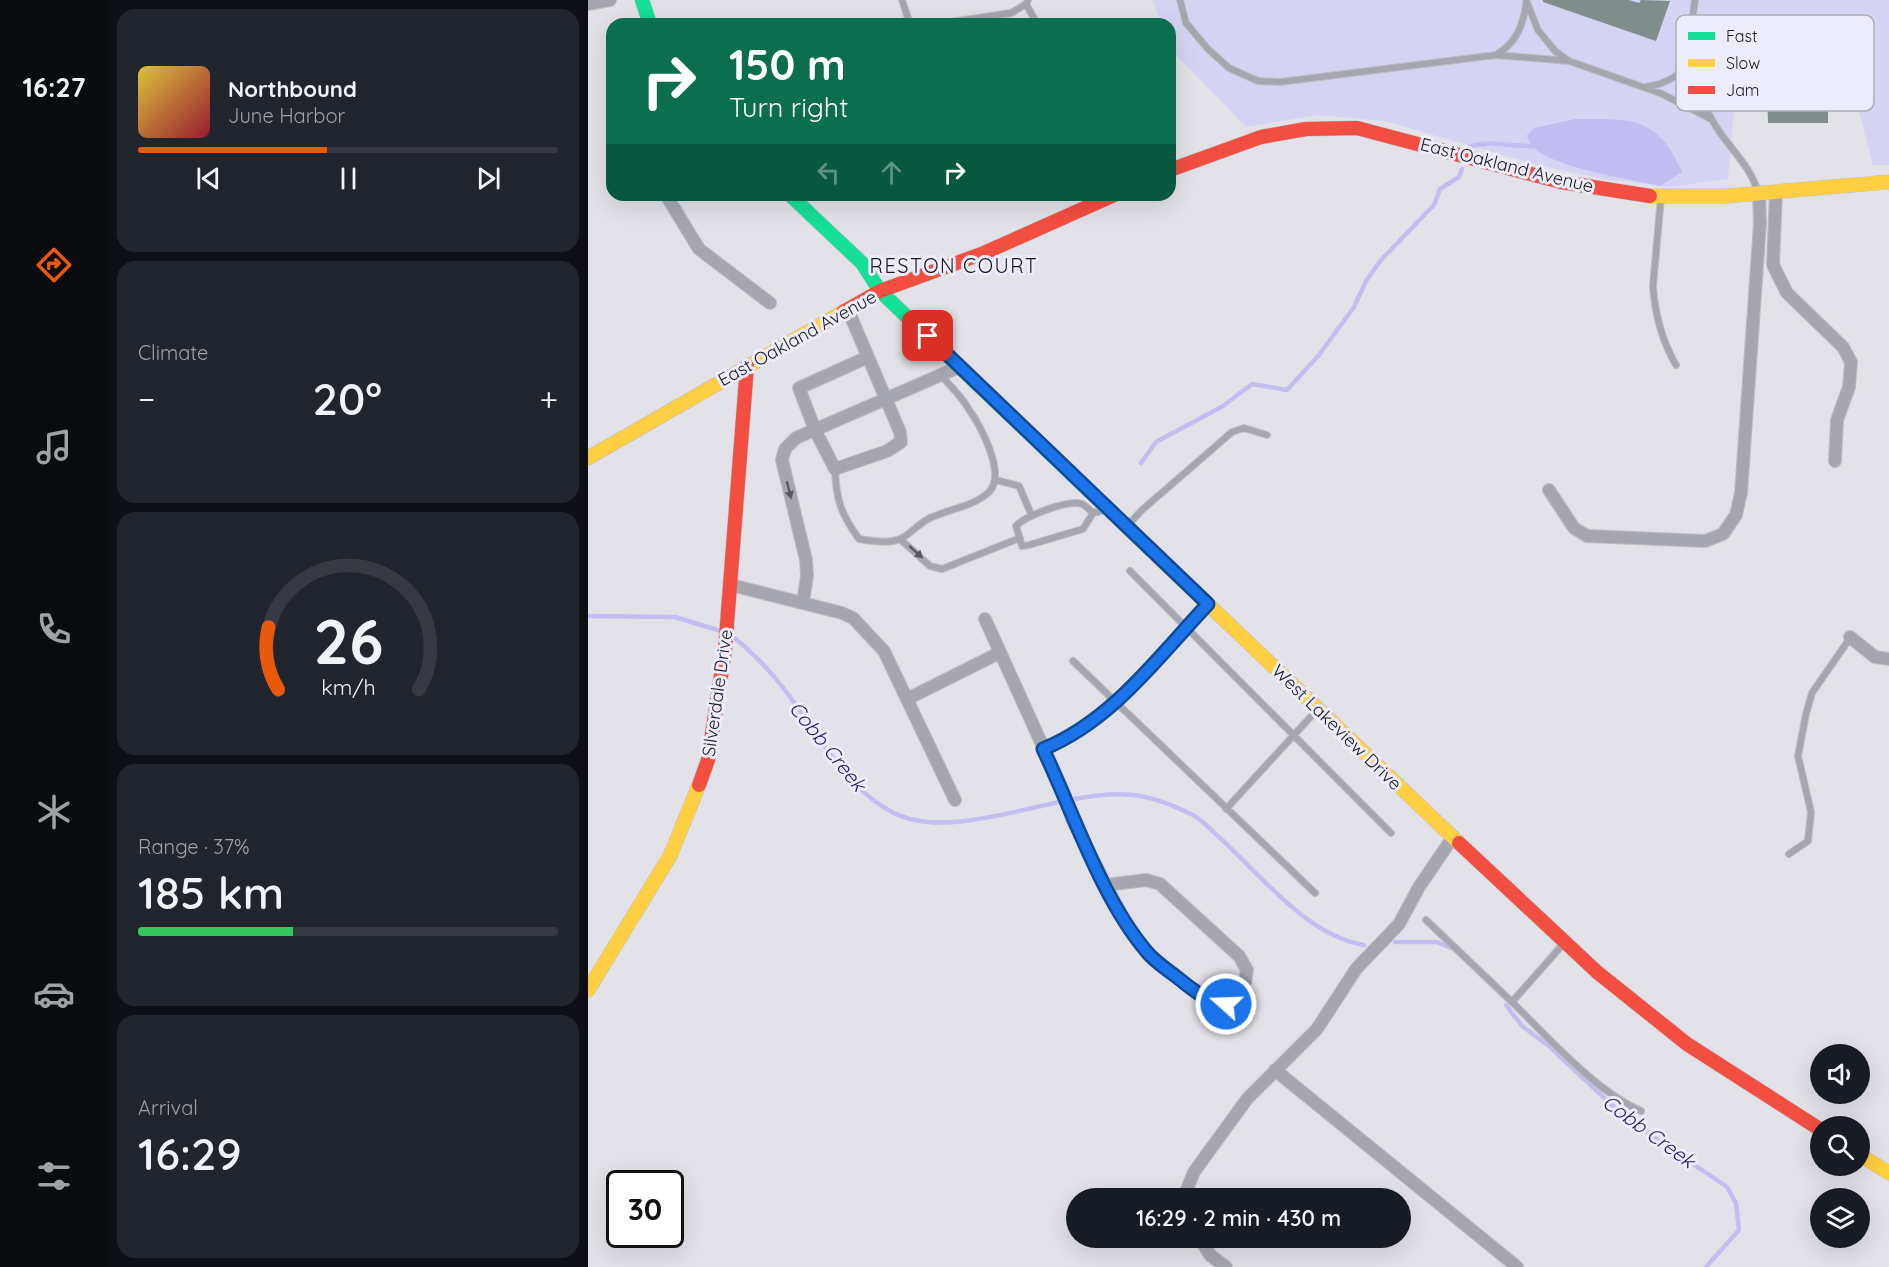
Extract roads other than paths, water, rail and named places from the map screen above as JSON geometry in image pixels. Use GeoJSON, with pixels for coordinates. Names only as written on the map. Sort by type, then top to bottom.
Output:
{"type":"FeatureCollection","features":[{"type":"Feature","properties":{"kind":"street"},"geometry":{"type":"LineString","coordinates":[[588,4],[610,0]]}},
{"type":"Feature","properties":{"kind":"street"},"geometry":{"type":"LineString","coordinates":[[642,0],[648,18]]}},
{"type":"Feature","properties":{"kind":"street","name":"East Oakland Avenue"},"geometry":{"type":"LineString","coordinates":[[1176,167],[1214,151],[1274,132],[1337,126],[1394,136],[1568,184],[1661,196],[1776,192],[1889,182]]}},
{"type":"Feature","properties":{"kind":"street"},"geometry":{"type":"LineString","coordinates":[[1776,192],[1773,265],[1787,293],[1843,347],[1851,362],[1850,387],[1837,420],[1835,461]]}},
{"type":"Feature","properties":{"kind":"street"},"geometry":{"type":"LineString","coordinates":[[1549,490],[1574,528],[1587,536],[1705,541],[1723,534],[1736,515],[1741,493],[1760,223],[1759,193]]}},
{"type":"Feature","properties":{"kind":"street"},"geometry":{"type":"LineString","coordinates":[[670,201],[699,249],[770,303]]}},
{"type":"Feature","properties":{"kind":"street","name":"West Lakeview Drive"},"geometry":{"type":"LineString","coordinates":[[796,201],[862,263],[880,291],[1597,972],[1687,1044],[1810,1123]]}},
{"type":"Feature","properties":{"kind":"street","name":"East Oakland Avenue"},"geometry":{"type":"LineString","coordinates":[[588,458],[880,291],[984,253],[1101,201]]}},
{"type":"Feature","properties":{"kind":"street"},"geometry":{"type":"LineString","coordinates":[[848,310],[900,432],[901,442],[886,451],[835,469],[829,462],[799,388],[868,357]]}},
{"type":"Feature","properties":{"kind":"street","name":"Silverdale Drive"},"geometry":{"type":"LineString","coordinates":[[588,990],[670,856],[708,760],[725,650],[747,366]]}},
{"type":"Feature","properties":{"kind":"street"},"geometry":{"type":"LineString","coordinates":[[803,602],[807,576],[806,560],[782,460],[785,449],[796,438],[959,367]]}},
{"type":"Feature","properties":{"kind":"street"},"geometry":{"type":"LineString","coordinates":[[731,585],[803,602],[853,618],[884,651],[955,800]]}},
{"type":"Feature","properties":{"kind":"street"},"geometry":{"type":"LineString","coordinates":[[985,619],[1064,793],[1072,819],[1127,926],[1148,954],[1199,995],[1215,1003],[1226,1004],[1245,982],[1247,970],[1239,956],[1160,884],[1146,880],[1106,885]]}},
{"type":"Feature","properties":{"kind":"street"},"geometry":{"type":"LineString","coordinates":[[1850,637],[1875,657],[1889,659]]}},
{"type":"Feature","properties":{"kind":"street"},"geometry":{"type":"LineString","coordinates":[[907,699],[999,653]]}},
{"type":"Feature","properties":{"kind":"street"},"geometry":{"type":"LineString","coordinates":[[1186,1188],[1194,1172],[1247,1099],[1317,1029],[1356,969],[1399,924],[1419,887],[1453,837]]}},
{"type":"Feature","properties":{"kind":"street"},"geometry":{"type":"LineString","coordinates":[[1275,1070],[1517,1267]]}},
{"type":"Feature","properties":{"kind":"street"},"geometry":{"type":"LineString","coordinates":[[1870,1161],[1889,1173]]}},
{"type":"Feature","properties":{"kind":"street"},"geometry":{"type":"LineString","coordinates":[[1206,1248],[1211,1256],[1227,1267]]}},
{"type":"Feature","properties":{"kind":"lane"},"geometry":{"type":"LineString","coordinates":[[902,0],[908,18]]}},
{"type":"Feature","properties":{"kind":"lane"},"geometry":{"type":"LineString","coordinates":[[1180,0],[1186,23],[1208,49],[1229,68],[1258,81],[1280,82],[1496,55],[1569,62],[1644,87],[1676,100]]}},
{"type":"Feature","properties":{"kind":"lane"},"geometry":{"type":"LineString","coordinates":[[1693,15],[1695,0]]}},
{"type":"Feature","properties":{"kind":"lane"},"geometry":{"type":"LineString","coordinates":[[1496,55],[1511,44],[1519,33],[1523,25],[1526,1]]}},
{"type":"Feature","properties":{"kind":"lane"},"geometry":{"type":"LineString","coordinates":[[1526,1],[1538,30],[1555,51],[1569,62]]}},
{"type":"Feature","properties":{"kind":"lane"},"geometry":{"type":"LineString","coordinates":[[978,18],[1011,13],[1027,2],[1034,18]]}},
{"type":"Feature","properties":{"kind":"lane"},"geometry":{"type":"LineString","coordinates":[[1644,87],[1660,85],[1676,77]]}},
{"type":"Feature","properties":{"kind":"lane"},"geometry":{"type":"LineString","coordinates":[[1696,111],[1711,119]]}},
{"type":"Feature","properties":{"kind":"lane"},"geometry":{"type":"LineString","coordinates":[[1708,111],[1711,119],[1746,164],[1754,177],[1759,193]]}},
{"type":"Feature","properties":{"kind":"lane"},"geometry":{"type":"LineString","coordinates":[[1661,196],[1653,299],[1664,345],[1676,365]]}},
{"type":"Feature","properties":{"kind":"lane"},"geometry":{"type":"LineString","coordinates":[[835,469],[838,501],[847,522],[859,539],[875,541],[900,539],[929,518],[979,499],[990,491],[996,480],[996,466],[969,408],[942,376]]}},
{"type":"Feature","properties":{"kind":"lane"},"geometry":{"type":"LineString","coordinates":[[1127,527],[1160,494],[1232,432],[1244,428],[1267,435]]}},
{"type":"Feature","properties":{"kind":"lane"},"geometry":{"type":"LineString","coordinates":[[996,480],[1019,486],[1032,516]]}},
{"type":"Feature","properties":{"kind":"lane"},"geometry":{"type":"LineString","coordinates":[[1093,513],[1084,505],[1075,503],[1051,508],[1021,521],[1016,526],[1022,546],[1083,529],[1093,513],[1108,509]]}},
{"type":"Feature","properties":{"kind":"lane"},"geometry":{"type":"LineString","coordinates":[[900,539],[930,566],[942,569],[1020,538]]}},
{"type":"Feature","properties":{"kind":"lane"},"geometry":{"type":"LineString","coordinates":[[1130,571],[1391,833]]}},
{"type":"Feature","properties":{"kind":"lane"},"geometry":{"type":"LineString","coordinates":[[1043,749],[1069,739],[1116,703],[1208,604]]}},
{"type":"Feature","properties":{"kind":"lane"},"geometry":{"type":"LineString","coordinates":[[1789,854],[1808,841],[1811,812],[1798,756],[1806,714],[1812,693],[1850,637]]}},
{"type":"Feature","properties":{"kind":"lane"},"geometry":{"type":"LineString","coordinates":[[1072,661],[1315,893]]}},
{"type":"Feature","properties":{"kind":"lane"},"geometry":{"type":"LineString","coordinates":[[1226,809],[1318,709]]}},
{"type":"Feature","properties":{"kind":"lane"},"geometry":{"type":"LineString","coordinates":[[1426,920],[1567,1055],[1622,1103],[1641,1111]]}},
{"type":"Feature","properties":{"kind":"lane"},"geometry":{"type":"LineString","coordinates":[[1512,1002],[1565,942]]}},
{"type":"Feature","properties":{"kind":"waterway"},"geometry":{"type":"LineString","coordinates":[[1469,147],[1493,143],[1533,146]]}},
{"type":"Feature","properties":{"kind":"waterway"},"geometry":{"type":"LineString","coordinates":[[1141,463],[1156,442],[1223,406],[1252,384],[1287,390],[1319,355],[1354,307],[1366,281],[1381,260],[1434,205],[1440,189],[1459,177],[1462,169]]}},
{"type":"Feature","properties":{"kind":"waterway","name":"Cobb Creek"},"geometry":{"type":"LineString","coordinates":[[588,616],[675,617],[724,632]]}},
{"type":"Feature","properties":{"kind":"waterway","name":"Cobb Creek"},"geometry":{"type":"LineString","coordinates":[[731,635],[779,682],[843,771],[857,786],[888,810],[914,820],[943,823],[975,820],[1073,799],[1104,795],[1133,795],[1155,799],[1202,821],[1304,917],[1343,939],[1364,945]]}},
{"type":"Feature","properties":{"kind":"waterway","name":"Cobb Creek"},"geometry":{"type":"LineString","coordinates":[[1395,942],[1437,942],[1456,950]]}},
{"type":"Feature","properties":{"kind":"waterway","name":"Cobb Creek"},"geometry":{"type":"LineString","coordinates":[[1506,1005],[1522,1026],[1549,1046],[1614,1107],[1727,1187],[1736,1203],[1739,1230],[1706,1267]]}},
{"type":"Feature","properties":{"kind":"district","name":"RESTON COURT"},"geometry":{"type":"Point","coordinates":[954,265]}}]}
